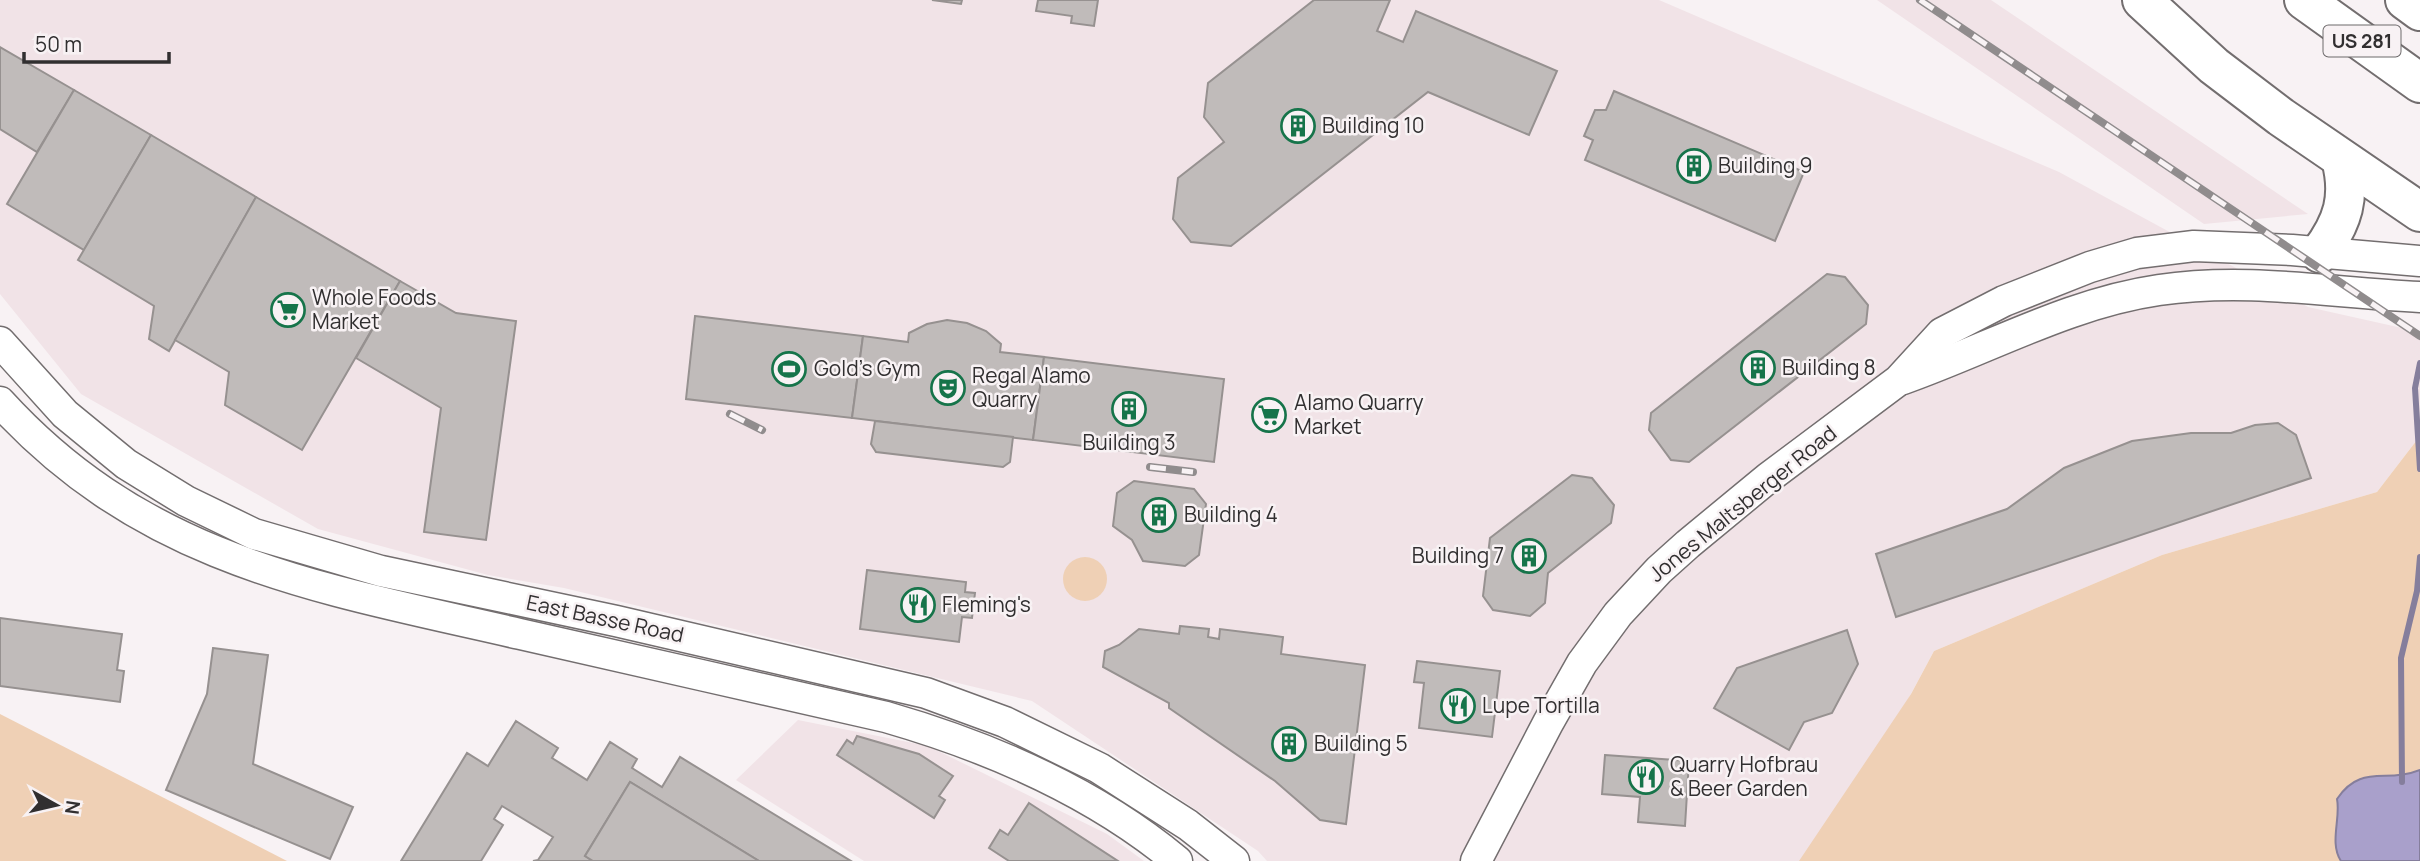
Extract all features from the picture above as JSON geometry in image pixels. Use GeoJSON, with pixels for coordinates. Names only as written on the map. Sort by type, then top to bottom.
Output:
{"type":"FeatureCollection","features":[{"type":"Feature","properties":{"kind":"highway"},"geometry":{"type":"LineString","coordinates":[[2142,0],[2214,66],[2341,159],[2420,212]]}},
{"type":"Feature","properties":{"kind":"highway","name":"US 281"},"geometry":{"type":"LineString","coordinates":[[2304,0],[2420,83]]}},
{"type":"Feature","properties":{"kind":"highway","name":"US 281"},"geometry":{"type":"LineString","coordinates":[[2405,0],[2420,11]]}},
{"type":"Feature","properties":{"kind":"highway"},"geometry":{"type":"LineString","coordinates":[[2320,253],[2340,223],[2345,205],[2347,183],[2341,159]]}},
{"type":"Feature","properties":{"kind":"main road","name":"Jones Maltsberger Road"},"geometry":{"type":"LineString","coordinates":[[1476,861],[1582,663],[1618,614],[1688,544],[1768,478],[1899,380],[1942,332],[1961,321],[2077,272],[2137,253],[2194,246],[2420,261]]}},
{"type":"Feature","properties":{"kind":"main road","name":"Jones Maltsberger Road"},"geometry":{"type":"LineString","coordinates":[[1899,380],[1954,361],[2022,329],[2103,303],[2158,290],[2242,282],[2420,297]]}},
{"type":"Feature","properties":{"kind":"main road","name":"East Basse Road"},"geometry":{"type":"LineString","coordinates":[[0,342],[65,414],[151,481],[254,534],[365,566],[926,693],[1005,722],[1098,768],[1188,825],[1234,861]]}},
{"type":"Feature","properties":{"kind":"main road","name":"East Basse Road"},"geometry":{"type":"LineString","coordinates":[[0,402],[44,446],[80,475],[170,532],[246,565],[358,597],[886,717],[948,735],[1015,761],[1088,800],[1177,861]]}},
{"type":"Feature","properties":{"kind":"main road"},"geometry":{"type":"LineString","coordinates":[[358,597],[365,566]]}},
{"type":"Feature","properties":{"kind":"shaded area","name":"Alamo Quarry Market"},"geometry":{"type":"Polygon","coordinates":[[[0,0],[1659,0],[2059,172],[2308,307],[2420,332],[2420,436],[2377,492],[2162,555],[1934,651],[1821,861],[1267,861],[1258,851],[1032,701],[564,588],[488,575],[318,529],[81,394],[0,294],[0,0]]]}},
{"type":"Feature","properties":{"kind":"shaded area"},"geometry":{"type":"Polygon","coordinates":[[[1877,0],[1991,0],[2308,214],[2204,224],[1877,0]]]}},
{"type":"Feature","properties":{"kind":"shaded area"},"geometry":{"type":"Polygon","coordinates":[[[2420,436],[2420,861],[1799,861],[1911,694],[1934,651],[2162,555],[2377,492],[2420,436]]]}},
{"type":"Feature","properties":{"kind":"shaded area"},"geometry":{"type":"Polygon","coordinates":[[[1085,557],[1101,563],[1107,579],[1101,595],[1085,601],[1069,595],[1063,579],[1069,563],[1085,557]]]}},
{"type":"Feature","properties":{"kind":"shaded area"},"geometry":{"type":"Polygon","coordinates":[[[0,714],[287,861],[0,861],[0,714]]]}},
{"type":"Feature","properties":{"kind":"shaded area"},"geometry":{"type":"Polygon","coordinates":[[[798,720],[928,746],[1107,834],[1144,861],[864,861],[736,780],[798,720]]]}},
{"type":"Feature","properties":{"kind":"shaded area"},"geometry":{"type":"Polygon","coordinates":[[[2420,770],[2420,861],[2341,861],[2336,846],[2337,799],[2346,788],[2365,778],[2408,774],[2420,770]]]}},
{"type":"Feature","properties":{"kind":"building"},"geometry":{"type":"Polygon","coordinates":[[[932,0],[962,0],[961,4],[932,0]]]}},
{"type":"Feature","properties":{"kind":"building"},"geometry":{"type":"Polygon","coordinates":[[[1038,0],[1098,0],[1094,26],[1071,23],[1072,16],[1036,11],[1038,0]]]}},
{"type":"Feature","properties":{"kind":"building","name":"Building 10"},"geometry":{"type":"Polygon","coordinates":[[[1314,0],[1390,0],[1377,31],[1403,42],[1416,11],[1557,71],[1529,135],[1428,92],[1231,246],[1191,242],[1173,219],[1178,178],[1224,142],[1204,117],[1208,83],[1314,0]]]}},
{"type":"Feature","properties":{"kind":"building"},"geometry":{"type":"Polygon","coordinates":[[[0,47],[74,90],[37,152],[0,129],[0,47]]]}},
{"type":"Feature","properties":{"kind":"building"},"geometry":{"type":"Polygon","coordinates":[[[74,90],[151,135],[84,250],[7,204],[74,90]]]}},
{"type":"Feature","properties":{"kind":"building","name":"Building 9"},"geometry":{"type":"Polygon","coordinates":[[[1614,91],[1804,172],[1775,241],[1585,160],[1593,140],[1584,136],[1595,110],[1606,110],[1614,91]]]}},
{"type":"Feature","properties":{"kind":"building"},"geometry":{"type":"Polygon","coordinates":[[[151,135],[256,197],[169,351],[149,339],[154,306],[78,260],[151,135]]]}},
{"type":"Feature","properties":{"kind":"building","name":"Whole Foods Market"},"geometry":{"type":"Polygon","coordinates":[[[256,197],[400,281],[302,450],[225,405],[229,372],[175,340],[256,197]]]}},
{"type":"Feature","properties":{"kind":"building","name":"Building 8"},"geometry":{"type":"Polygon","coordinates":[[[1827,274],[1845,277],[1868,305],[1866,324],[1689,462],[1671,460],[1649,430],[1651,413],[1827,274]]]}},
{"type":"Feature","properties":{"kind":"building"},"geometry":{"type":"Polygon","coordinates":[[[400,281],[456,313],[516,321],[486,540],[424,532],[441,408],[356,358],[400,281]]]}},
{"type":"Feature","properties":{"kind":"building"},"geometry":{"type":"Polygon","coordinates":[[[695,316],[863,336],[852,418],[686,399],[695,316]]]}},
{"type":"Feature","properties":{"kind":"building","name":"Regal Alamo Quarry"},"geometry":{"type":"Polygon","coordinates":[[[947,320],[967,323],[986,331],[1001,344],[1000,352],[1044,357],[1033,440],[852,418],[863,336],[908,342],[909,333],[927,324],[947,320]]]}},
{"type":"Feature","properties":{"kind":"building","name":"Building 3"},"geometry":{"type":"Polygon","coordinates":[[[1044,357],[1224,379],[1214,462],[1033,440],[1044,357]]]}},
{"type":"Feature","properties":{"kind":"building"},"geometry":{"type":"Polygon","coordinates":[[[875,421],[1013,437],[1010,462],[1003,467],[876,452],[871,444],[875,421]]]}},
{"type":"Feature","properties":{"kind":"building"},"geometry":{"type":"Polygon","coordinates":[[[2278,423],[2296,435],[2311,478],[1896,617],[1876,554],[2007,509],[2064,468],[2132,441],[2191,433],[2231,433],[2255,425],[2278,423]]]}},
{"type":"Feature","properties":{"kind":"building","name":"Building 7"},"geometry":{"type":"Polygon","coordinates":[[[1572,475],[1592,478],[1614,505],[1611,523],[1548,573],[1545,603],[1530,616],[1493,610],[1483,596],[1490,538],[1572,475]]]}},
{"type":"Feature","properties":{"kind":"building","name":"Building 4"},"geometry":{"type":"Polygon","coordinates":[[[1134,481],[1194,489],[1206,504],[1199,555],[1185,566],[1143,561],[1132,540],[1113,526],[1117,493],[1134,481]]]}},
{"type":"Feature","properties":{"kind":"building","name":"Fleming's"},"geometry":{"type":"Polygon","coordinates":[[[867,570],[966,582],[965,592],[975,593],[972,618],[962,617],[959,642],[860,629],[867,570]]]}},
{"type":"Feature","properties":{"kind":"building"},"geometry":{"type":"Polygon","coordinates":[[[0,618],[122,634],[117,670],[124,671],[120,702],[0,686],[0,618]]]}},
{"type":"Feature","properties":{"kind":"building","name":"Building 5"},"geometry":{"type":"Polygon","coordinates":[[[1180,626],[1209,629],[1208,637],[1219,639],[1220,629],[1283,637],[1281,654],[1365,665],[1346,824],[1320,820],[1275,781],[1169,708],[1169,703],[1103,667],[1105,651],[1119,645],[1139,629],[1179,634],[1180,626]]]}},
{"type":"Feature","properties":{"kind":"building"},"geometry":{"type":"Polygon","coordinates":[[[1847,630],[1858,664],[1832,713],[1804,722],[1789,750],[1714,708],[1737,668],[1847,630]]]}},
{"type":"Feature","properties":{"kind":"building"},"geometry":{"type":"Polygon","coordinates":[[[213,648],[268,655],[253,764],[353,807],[330,859],[166,790],[207,694],[213,648]]]}},
{"type":"Feature","properties":{"kind":"building","name":"Lupe Tortilla"},"geometry":{"type":"Polygon","coordinates":[[[1417,661],[1500,671],[1492,737],[1419,728],[1424,683],[1414,682],[1417,661]]]}},
{"type":"Feature","properties":{"kind":"building"},"geometry":{"type":"Polygon","coordinates":[[[516,721],[558,748],[552,758],[587,780],[610,742],[637,759],[632,768],[662,787],[680,757],[851,861],[759,861],[630,782],[585,856],[593,861],[533,861],[538,860],[553,837],[502,806],[494,819],[503,825],[481,861],[401,861],[467,753],[488,766],[516,721]]]}},
{"type":"Feature","properties":{"kind":"building"},"geometry":{"type":"Polygon","coordinates":[[[857,736],[919,754],[953,776],[939,796],[945,800],[934,818],[837,755],[847,740],[853,744],[857,736]]]}},
{"type":"Feature","properties":{"kind":"building","name":"Quarry Hofbrau & Beer Garden"},"geometry":{"type":"Polygon","coordinates":[[[1605,755],[1689,761],[1685,826],[1638,822],[1640,797],[1602,794],[1605,755]]]}},
{"type":"Feature","properties":{"kind":"building"},"geometry":{"type":"Polygon","coordinates":[[[630,782],[759,861],[593,861],[585,856],[630,782]]]}},
{"type":"Feature","properties":{"kind":"building"},"geometry":{"type":"Polygon","coordinates":[[[1029,803],[1118,861],[1009,861],[989,848],[1000,830],[1008,835],[1029,803]]]}},
{"type":"Feature","properties":{"kind":"waterway"},"geometry":{"type":"LineString","coordinates":[[2420,363],[2415,388],[2420,469]]}},
{"type":"Feature","properties":{"kind":"waterway"},"geometry":{"type":"LineString","coordinates":[[2402,782],[2401,658],[2417,591],[2420,557]]}},
{"type":"Feature","properties":{"kind":"railway"},"geometry":{"type":"LineString","coordinates":[[1920,0],[2420,336]]}},
{"type":"Feature","properties":{"kind":"railway"},"geometry":{"type":"LineString","coordinates":[[730,414],[762,430]]}},
{"type":"Feature","properties":{"kind":"railway"},"geometry":{"type":"LineString","coordinates":[[1150,467],[1193,472]]}},
{"type":"Feature","properties":{"kind":"place","name":"Building 10"},"geometry":{"type":"Point","coordinates":[1298,126]}},
{"type":"Feature","properties":{"kind":"place","name":"Building 9"},"geometry":{"type":"Point","coordinates":[1694,166]}},
{"type":"Feature","properties":{"kind":"place","name":"Whole Foods Market"},"geometry":{"type":"Point","coordinates":[288,310]}},
{"type":"Feature","properties":{"kind":"place","name":"Building 8"},"geometry":{"type":"Point","coordinates":[1758,368]}},
{"type":"Feature","properties":{"kind":"place","name":"Gold's Gym"},"geometry":{"type":"Point","coordinates":[789,369]}},
{"type":"Feature","properties":{"kind":"place","name":"Regal Alamo Quarry"},"geometry":{"type":"Point","coordinates":[948,388]}},
{"type":"Feature","properties":{"kind":"place","name":"Building 3"},"geometry":{"type":"Point","coordinates":[1129,409]}},
{"type":"Feature","properties":{"kind":"place","name":"Alamo Quarry Market"},"geometry":{"type":"Point","coordinates":[1269,415]}},
{"type":"Feature","properties":{"kind":"place","name":"Building 4"},"geometry":{"type":"Point","coordinates":[1159,515]}},
{"type":"Feature","properties":{"kind":"place","name":"Building 7"},"geometry":{"type":"Point","coordinates":[1529,556]}},
{"type":"Feature","properties":{"kind":"place","name":"Fleming's"},"geometry":{"type":"Point","coordinates":[918,605]}},
{"type":"Feature","properties":{"kind":"place","name":"Lupe Tortilla"},"geometry":{"type":"Point","coordinates":[1458,706]}},
{"type":"Feature","properties":{"kind":"place","name":"Building 5"},"geometry":{"type":"Point","coordinates":[1289,744]}},
{"type":"Feature","properties":{"kind":"place","name":"Quarry Hofbrau & Beer Garden"},"geometry":{"type":"Point","coordinates":[1646,777]}}]}
